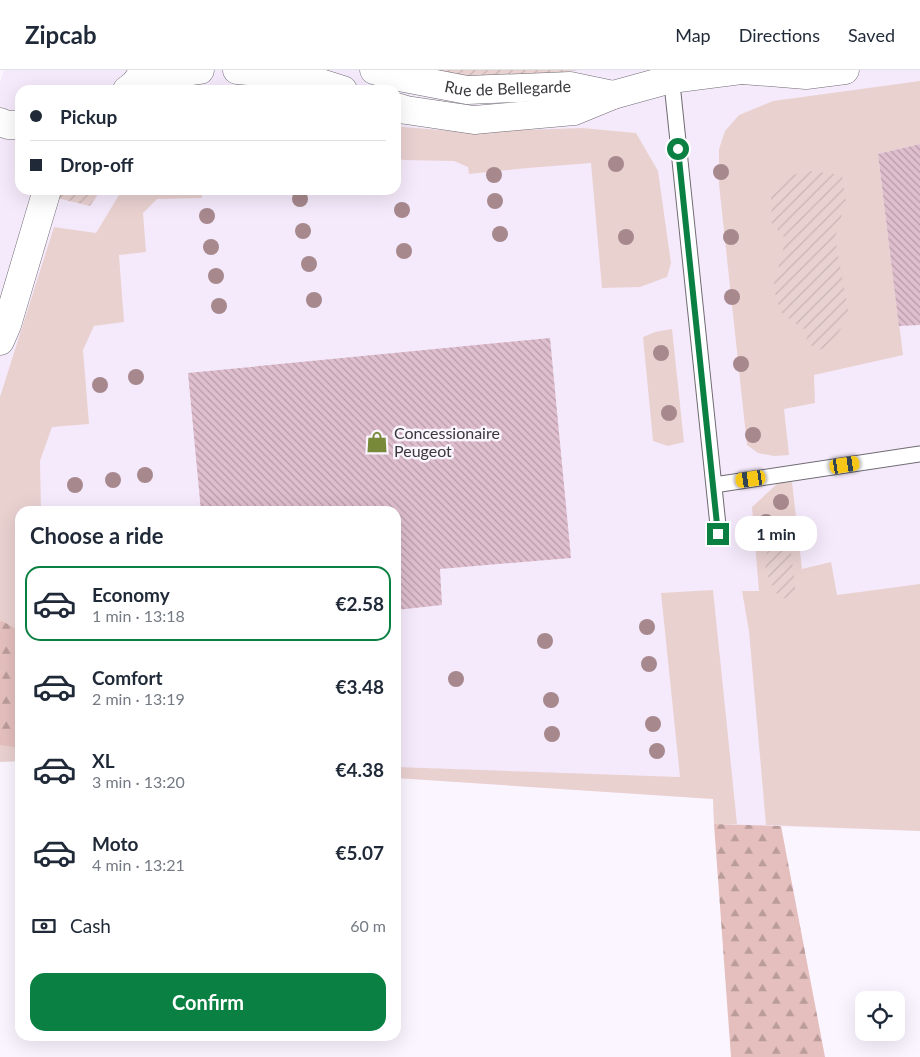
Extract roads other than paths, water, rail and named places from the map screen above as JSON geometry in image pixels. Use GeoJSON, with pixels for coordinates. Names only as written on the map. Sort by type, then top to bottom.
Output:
{"type":"FeatureCollection","features":[{"type":"Feature","properties":{"kind":"street"},"geometry":{"type":"LineString","coordinates":[[135,82],[200,70]]}},
{"type":"Feature","properties":{"kind":"street"},"geometry":{"type":"LineString","coordinates":[[237,70],[295,75],[327,85]]}},
{"type":"Feature","properties":{"kind":"street","name":"Rue de Bellegarde"},"geometry":{"type":"LineString","coordinates":[[374,70],[394,76],[467,90],[570,86],[613,95]]}},
{"type":"Feature","properties":{"kind":"street","name":"Rue de Bellegarde"},"geometry":{"type":"LineString","coordinates":[[401,108],[474,120],[574,111],[671,75],[742,70],[806,75],[845,70]]}},
{"type":"Feature","properties":{"kind":"street"},"geometry":{"type":"LineString","coordinates":[[0,122],[15,125]]}},
{"type":"Feature","properties":{"kind":"street"},"geometry":{"type":"LineString","coordinates":[[0,340],[7,325],[46,195]]}},
{"type":"Feature","properties":{"kind":"lane"},"geometry":{"type":"LineString","coordinates":[[671,75],[718,534]]}},
{"type":"Feature","properties":{"kind":"lane"},"geometry":{"type":"LineString","coordinates":[[714,485],[920,454]]}},
{"type":"Feature","properties":{"kind":"place","name":"Concessionaire Peugeot"},"geometry":{"type":"Point","coordinates":[377,442]}}]}
